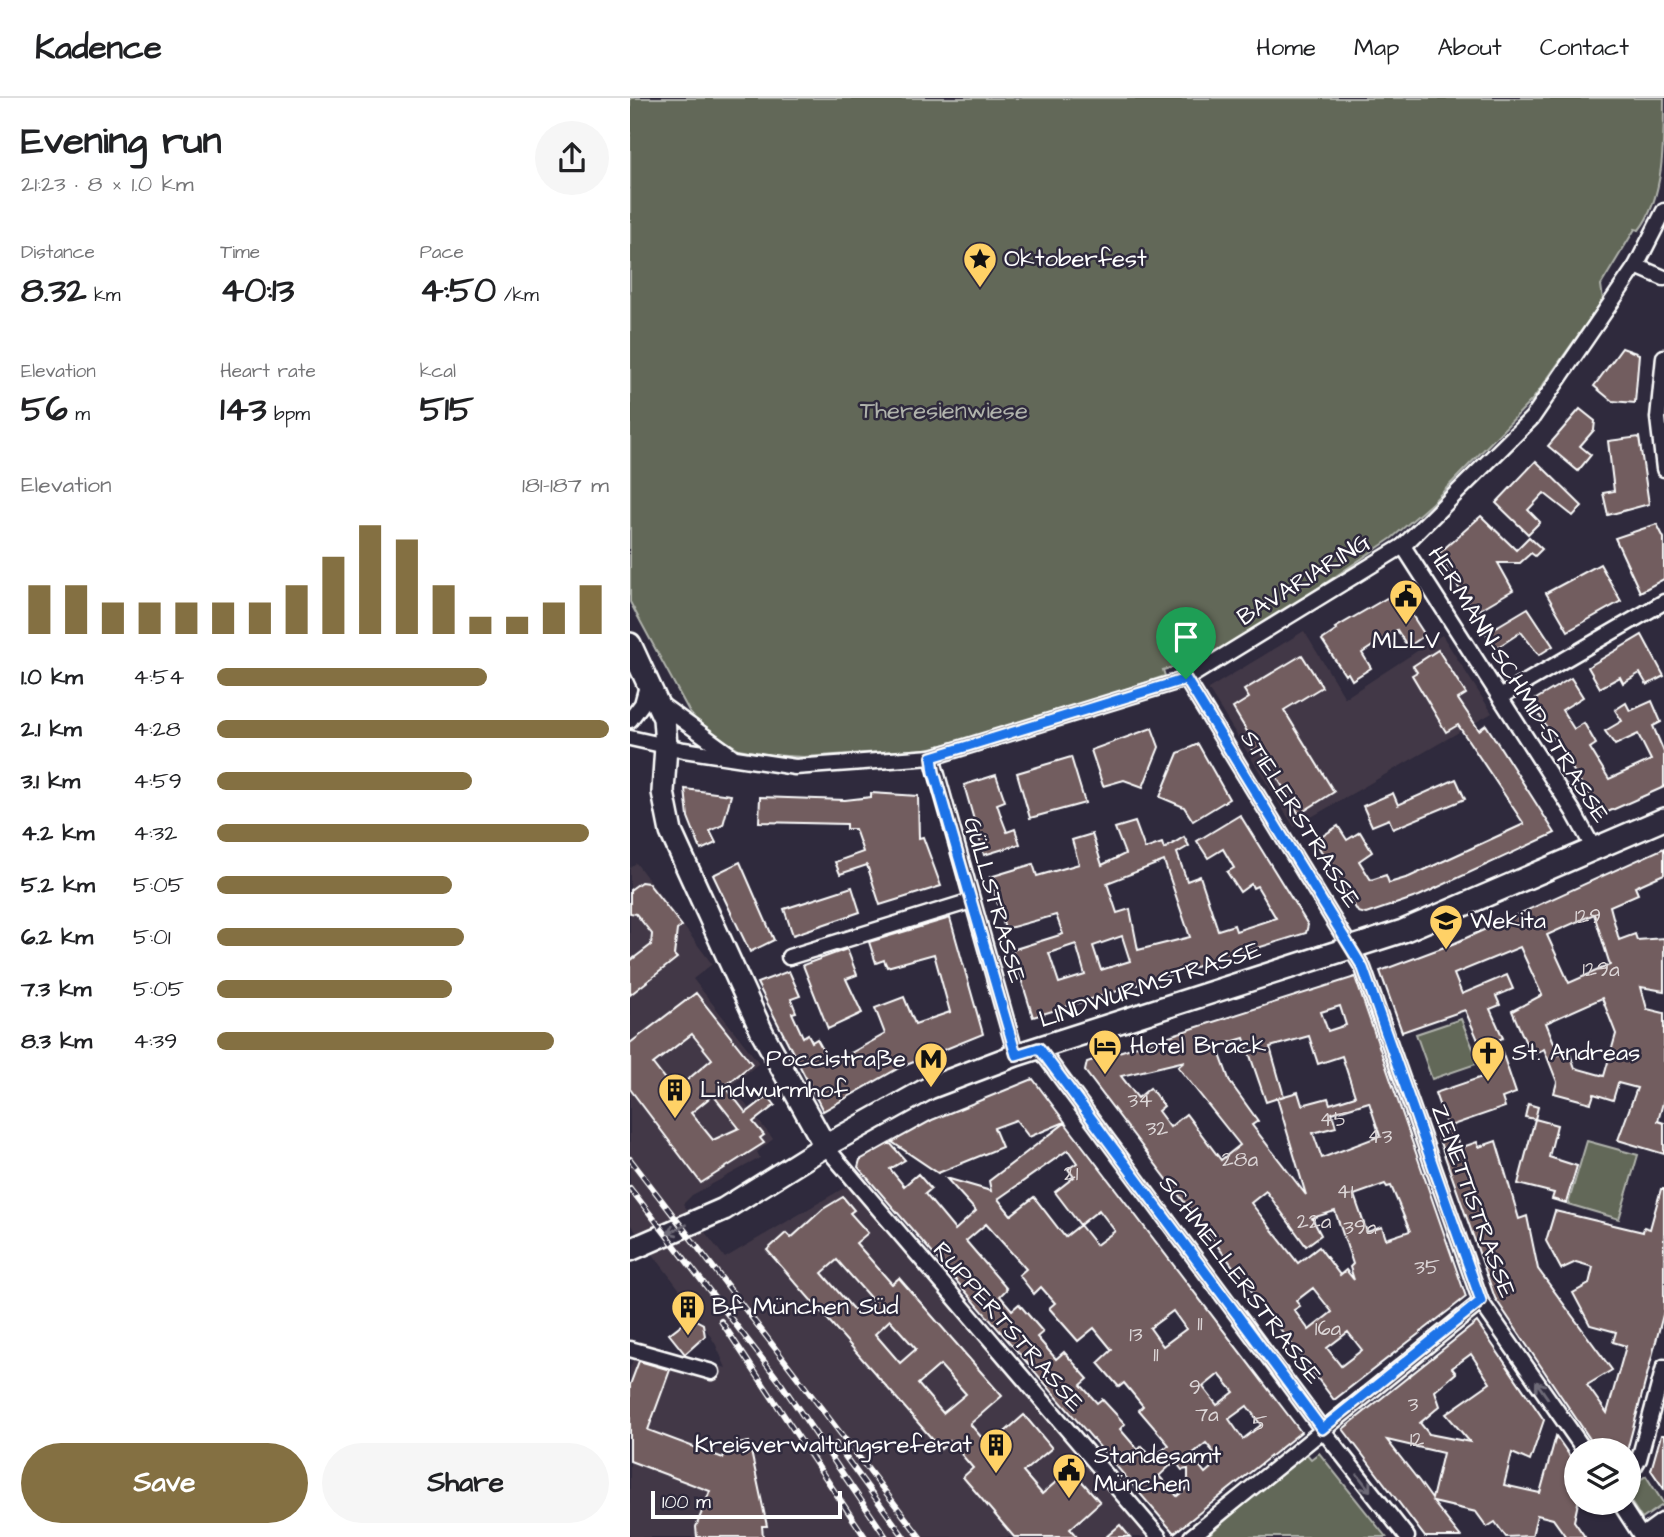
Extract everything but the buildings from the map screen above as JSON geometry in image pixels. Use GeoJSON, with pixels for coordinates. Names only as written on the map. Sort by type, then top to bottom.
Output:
{"type":"FeatureCollection","features":[{"type":"Feature","properties":{"kind":"main road"},"geometry":{"type":"LineString","coordinates":[[630,644],[664,718],[666,746],[663,792],[671,832],[762,1032],[825,1146]]}},
{"type":"Feature","properties":{"kind":"main road","name":"LINDWURMSTRASSE"},"geometry":{"type":"LineString","coordinates":[[630,1250],[724,1209],[825,1146],[929,1088],[1016,1055],[1353,948],[1454,912],[1664,819]]}},
{"type":"Feature","properties":{"kind":"main road"},"geometry":{"type":"LineString","coordinates":[[1644,1537],[1664,1524]]}},
{"type":"Feature","properties":{"kind":"street","name":"BAVARIARING"},"geometry":{"type":"LineString","coordinates":[[630,738],[736,759],[795,767],[932,757],[1186,679],[1403,546],[1532,418],[1636,266],[1664,211]]}},
{"type":"Feature","properties":{"kind":"street"},"geometry":{"type":"LineString","coordinates":[[1636,266],[1664,278]]}},
{"type":"Feature","properties":{"kind":"street"},"geometry":{"type":"LineString","coordinates":[[1664,357],[1658,418],[1664,469]]}},
{"type":"Feature","properties":{"kind":"street","name":"HERMANN-SCHMID-STRASSE"},"geometry":{"type":"LineString","coordinates":[[1403,546],[1594,849]]}},
{"type":"Feature","properties":{"kind":"street"},"geometry":{"type":"LineString","coordinates":[[1500,697],[1664,602]]}},
{"type":"Feature","properties":{"kind":"street","name":"STIELERSTRASSE"},"geometry":{"type":"LineString","coordinates":[[1186,679],[1353,948]]}},
{"type":"Feature","properties":{"kind":"street"},"geometry":{"type":"LineString","coordinates":[[630,720],[642,704],[649,681]]}},
{"type":"Feature","properties":{"kind":"street","name":"BAVARIARING"},"geometry":{"type":"LineString","coordinates":[[659,703],[736,759]]}},
{"type":"Feature","properties":{"kind":"street","name":"GÜLLSTRASSE"},"geometry":{"type":"LineString","coordinates":[[932,757],[1016,1055]]}},
{"type":"Feature","properties":{"kind":"street"},"geometry":{"type":"LineString","coordinates":[[789,957],[971,901]]}},
{"type":"Feature","properties":{"kind":"street","name":"ZENETTISTRASSE"},"geometry":{"type":"LineString","coordinates":[[1353,948],[1363,968],[1422,1127],[1481,1301],[1576,1438]]}},
{"type":"Feature","properties":{"kind":"street","name":"SCHMELLERSTRASSE"},"geometry":{"type":"LineString","coordinates":[[1039,1048],[1322,1429],[1407,1537]]}},
{"type":"Feature","properties":{"kind":"street","name":"RUPPERTSTRASSE"},"geometry":{"type":"LineString","coordinates":[[825,1146],[1159,1537]]}},
{"type":"Feature","properties":{"kind":"street"},"geometry":{"type":"LineString","coordinates":[[1191,1537],[1481,1301]]}},
{"type":"Feature","properties":{"kind":"street"},"geometry":{"type":"LineString","coordinates":[[630,1349],[712,1372]]}},
{"type":"Feature","properties":{"kind":"street"},"geometry":{"type":"LineString","coordinates":[[1641,1450],[1664,1367]]}},
{"type":"Feature","properties":{"kind":"street"},"geometry":{"type":"LineString","coordinates":[[1628,1515],[1644,1537]]}},
{"type":"Feature","properties":{"kind":"shaded area"},"geometry":{"type":"Polygon","coordinates":[[[1304,631],[1345,698],[1442,635],[1492,713],[1294,827],[1208,689],[1304,631]]]}},
{"type":"Feature","properties":{"kind":"shaded area"},"geometry":{"type":"Polygon","coordinates":[[[636,863],[712,964],[693,979],[759,1063],[731,1086],[773,1139],[757,1152],[760,1158],[692,1195],[683,1204],[725,1258],[854,1182],[1154,1537],[630,1537],[630,1368],[640,1341],[726,1368],[716,1345],[690,1303],[630,1224],[630,868],[636,863]]]}},
{"type":"Feature","properties":{"kind":"green space","name":"Theresienwiese"},"geometry":{"type":"Polygon","coordinates":[[[630,98],[1664,98],[1664,132],[1661,168],[1653,202],[1639,230],[1635,229],[1601,285],[1603,300],[1533,399],[1432,503],[1392,538],[1261,627],[1217,651],[1198,653],[1180,665],[1163,670],[1165,676],[1012,727],[927,749],[804,757],[769,755],[739,749],[702,727],[690,713],[630,602],[630,98]]]}},
{"type":"Feature","properties":{"kind":"green space"},"geometry":{"type":"Polygon","coordinates":[[[1461,1019],[1479,1063],[1432,1079],[1416,1034],[1461,1019]]]}},
{"type":"Feature","properties":{"kind":"green space"},"geometry":{"type":"Polygon","coordinates":[[[1587,1141],[1638,1155],[1619,1219],[1568,1204],[1587,1141]]]}},
{"type":"Feature","properties":{"kind":"green space"},"geometry":{"type":"Polygon","coordinates":[[[1305,1452],[1311,1459],[1319,1453],[1386,1537],[1206,1537],[1305,1452]]]}},
{"type":"Feature","properties":{"kind":"green space"},"geometry":{"type":"Polygon","coordinates":[[[1646,1476],[1664,1504],[1642,1519],[1639,1515],[1641,1479],[1646,1476]]]}},
{"type":"Feature","properties":{"kind":"railway"},"geometry":{"type":"LineString","coordinates":[[630,1159],[920,1537]]}},
{"type":"Feature","properties":{"kind":"railway"},"geometry":{"type":"LineString","coordinates":[[630,1188],[780,1382],[886,1537]]}},
{"type":"Feature","properties":{"kind":"railway"},"geometry":{"type":"LineString","coordinates":[[721,1321],[865,1537]]}},
{"type":"Feature","properties":{"kind":"railway"},"geometry":{"type":"LineString","coordinates":[[836,1444],[904,1537]]}},
{"type":"Feature","properties":{"kind":"place","name":"Oktoberfest"},"geometry":{"type":"Point","coordinates":[980,289]}},
{"type":"Feature","properties":{"kind":"place","name":"MLLV"},"geometry":{"type":"Point","coordinates":[1406,626]}},
{"type":"Feature","properties":{"kind":"place","name":"Wekita"},"geometry":{"type":"Point","coordinates":[1446,951]}},
{"type":"Feature","properties":{"kind":"place","name":"Hotel Brack"},"geometry":{"type":"Point","coordinates":[1105,1076]}},
{"type":"Feature","properties":{"kind":"place","name":"St. Andreas"},"geometry":{"type":"Point","coordinates":[1488,1083]}},
{"type":"Feature","properties":{"kind":"place","name":"Poccistraße"},"geometry":{"type":"Point","coordinates":[931,1089]}},
{"type":"Feature","properties":{"kind":"place","name":"Lindwurmhof"},"geometry":{"type":"Point","coordinates":[675,1120]}},
{"type":"Feature","properties":{"kind":"place","name":"Bf München Süd"},"geometry":{"type":"Point","coordinates":[688,1337]}},
{"type":"Feature","properties":{"kind":"place","name":"Kreisverwaltungsreferat"},"geometry":{"type":"Point","coordinates":[996,1475]}},
{"type":"Feature","properties":{"kind":"place","name":"Standesamt München"},"geometry":{"type":"Point","coordinates":[1069,1500]}},
{"type":"Feature","properties":{"kind":"route"},"geometry":{"type":"LineString","coordinates":[[1186,679],[1341,928],[1363,968],[1481,1301],[1322,1429],[1039,1048],[1016,1055],[934,772],[932,757],[1186,679]]}}]}
